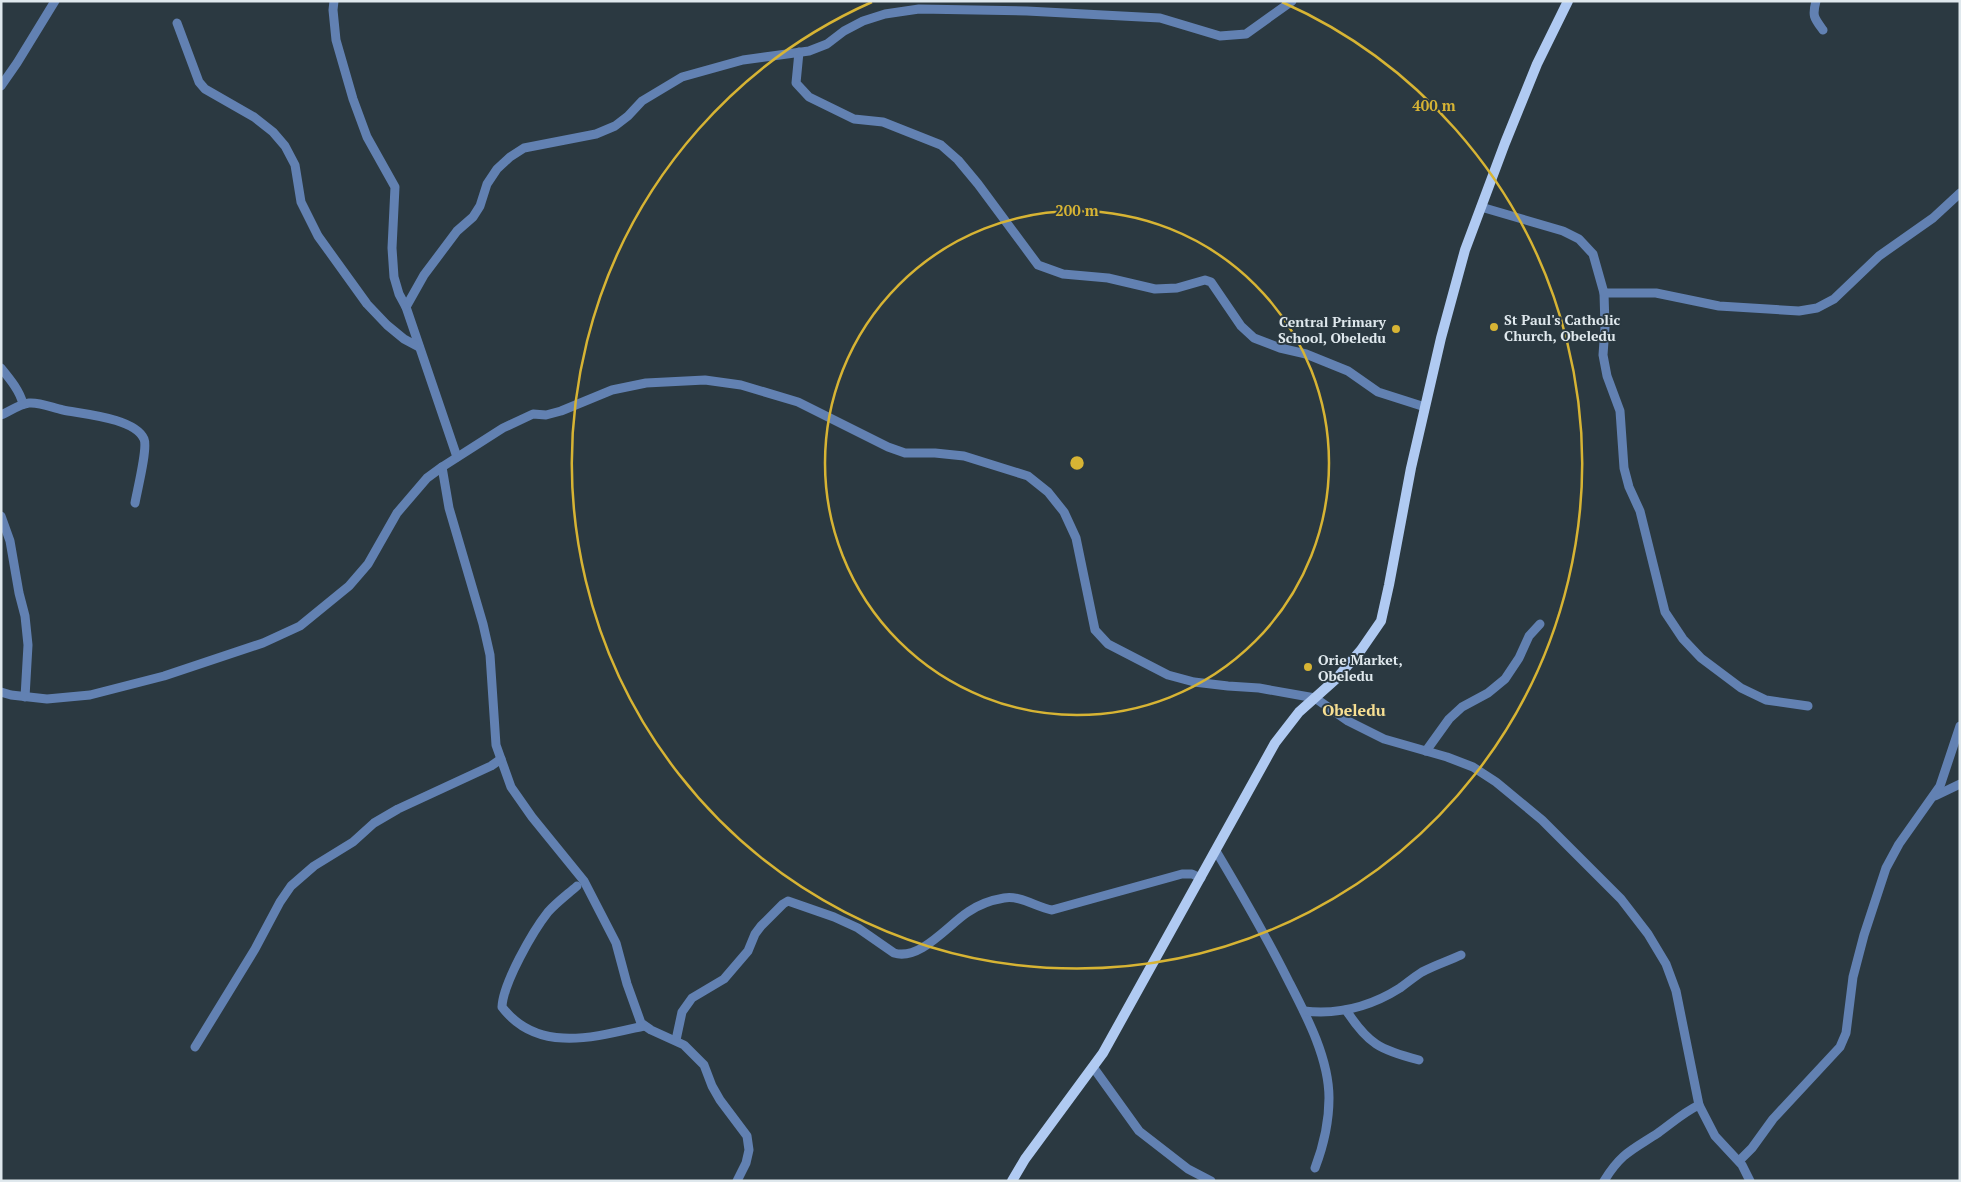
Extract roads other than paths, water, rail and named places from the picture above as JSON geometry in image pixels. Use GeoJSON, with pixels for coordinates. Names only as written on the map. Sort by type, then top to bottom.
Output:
{"type":"FeatureCollection","features":[{"type":"Feature","properties":{"kind":"main road"},"geometry":{"type":"LineString","coordinates":[[1012,1181],[1025,1159],[1103,1053],[1275,743],[1300,712],[1336,679],[1361,650],[1381,620],[1411,468],[1441,338],[1463,259],[1536,64],[1568,1]]}},
{"type":"Feature","properties":{"kind":"street"},"geometry":{"type":"LineString","coordinates":[[1,86],[55,1]]}},
{"type":"Feature","properties":{"kind":"street"},"geometry":{"type":"LineString","coordinates":[[334,1],[336,40],[353,99],[367,137],[395,187],[392,248],[394,277],[457,457]]}},
{"type":"Feature","properties":{"kind":"street"},"geometry":{"type":"LineString","coordinates":[[406,307],[424,275],[457,232],[473,217],[480,206],[487,184],[497,168],[510,157],[524,148],[596,134],[614,126],[628,116],[642,101],[682,76],[743,60],[808,51],[827,44],[844,31],[863,21],[885,14],[919,9],[1027,11],[1160,18],[1220,36],[1246,34],[1292,1]]}},
{"type":"Feature","properties":{"kind":"street"},"geometry":{"type":"LineString","coordinates":[[1816,1],[1814,19],[1823,30]]}},
{"type":"Feature","properties":{"kind":"street"},"geometry":{"type":"LineString","coordinates":[[177,23],[199,82],[205,89],[254,117],[273,132],[285,146],[295,165],[301,202],[318,236],[367,304],[386,326],[419,347]]}},
{"type":"Feature","properties":{"kind":"street"},"geometry":{"type":"LineString","coordinates":[[799,52],[796,83],[809,97],[854,119],[883,122],[941,145],[958,160],[978,184],[1038,265],[1062,274],[1108,278],[1155,289],[1177,288],[1205,280],[1210,282],[1241,326],[1254,338],[1280,348],[1306,354],[1348,370],[1378,392],[1425,407]]}},
{"type":"Feature","properties":{"kind":"street"},"geometry":{"type":"LineString","coordinates":[[1604,293],[1656,293],[1719,306],[1799,311],[1817,308],[1834,299],[1879,256],[1933,218],[1960,193]]}},
{"type":"Feature","properties":{"kind":"street"},"geometry":{"type":"LineString","coordinates":[[1481,207],[1563,231],[1579,239],[1593,254],[1604,293],[1606,327],[1603,355],[1607,376],[1620,411],[1624,468],[1629,487],[1640,510],[1665,612],[1683,639],[1702,658],[1741,688],[1766,700],[1808,706]]}},
{"type":"Feature","properties":{"kind":"street"},"geometry":{"type":"LineString","coordinates":[[1,368],[11,379],[23,404]]}},
{"type":"Feature","properties":{"kind":"street"},"geometry":{"type":"LineString","coordinates":[[1,692],[47,699],[81,696],[164,676],[263,643],[300,626],[349,586],[368,564],[397,513],[426,478],[503,428],[533,414],[546,415],[561,411],[612,390],[646,383],[705,380],[741,385],[798,402],[888,447],[905,453],[935,453],[964,456],[1028,476],[1048,492],[1064,512],[1076,538],[1095,630],[1108,644],[1168,675],[1228,686],[1286,692],[1315,698],[1348,721],[1384,738],[1473,767],[1496,782],[1542,820],[1621,899],[1648,934],[1666,964],[1676,991],[1700,1105],[1715,1136],[1739,1161],[1750,1181]]}},
{"type":"Feature","properties":{"kind":"street"},"geometry":{"type":"LineString","coordinates":[[1,415],[23,404],[35,403],[107,417],[140,433],[145,441],[135,503]]}},
{"type":"Feature","properties":{"kind":"street"},"geometry":{"type":"LineString","coordinates":[[442,467],[449,508],[483,624],[490,655],[496,745],[511,786],[532,817],[584,881],[616,944],[627,984],[641,1023],[684,1045],[704,1065],[720,1100],[747,1136],[749,1150],[746,1163],[737,1181]]}},
{"type":"Feature","properties":{"kind":"street"},"geometry":{"type":"LineString","coordinates":[[1,516],[10,541],[25,616],[28,645],[26,697]]}},
{"type":"Feature","properties":{"kind":"street"},"geometry":{"type":"LineString","coordinates":[[1426,751],[1449,719],[1462,707],[1488,693],[1505,679],[1519,658],[1529,636],[1540,624]]}},
{"type":"Feature","properties":{"kind":"street"},"geometry":{"type":"LineString","coordinates":[[1739,1161],[1752,1148],[1773,1119],[1840,1046],[1846,1033],[1853,978],[1886,868],[1899,844],[1935,796],[1949,762],[1960,726]]}},
{"type":"Feature","properties":{"kind":"street"},"geometry":{"type":"LineString","coordinates":[[195,1048],[291,886],[314,866],[353,842],[374,823],[398,809],[469,777],[501,759]]}},
{"type":"Feature","properties":{"kind":"street"},"geometry":{"type":"LineString","coordinates":[[1935,796],[1960,784]]}},
{"type":"Feature","properties":{"kind":"street"},"geometry":{"type":"LineString","coordinates":[[1216,851],[1255,917],[1315,1034],[1326,1077],[1329,1098],[1321,1151],[1315,1168]]}},
{"type":"Feature","properties":{"kind":"street"},"geometry":{"type":"LineString","coordinates":[[676,1040],[682,1012],[692,998],[724,979],[748,951],[755,934],[761,926],[788,901],[834,917],[858,928],[894,953],[900,955],[925,946],[969,911],[1005,898],[1026,901],[1052,910],[1182,874],[1192,874],[1201,878]]}},
{"type":"Feature","properties":{"kind":"street"},"geometry":{"type":"LineString","coordinates":[[577,886],[549,911],[536,929],[508,985],[502,999],[502,1007],[506,1013],[530,1030],[552,1038],[586,1037],[644,1026]]}},
{"type":"Feature","properties":{"kind":"street"},"geometry":{"type":"LineString","coordinates":[[1304,1011],[1328,1013],[1372,1003],[1428,969],[1462,956]]}},
{"type":"Feature","properties":{"kind":"street"},"geometry":{"type":"LineString","coordinates":[[1346,1010],[1362,1032],[1378,1047],[1419,1060]]}},
{"type":"Feature","properties":{"kind":"street"},"geometry":{"type":"LineString","coordinates":[[1093,1067],[1139,1131],[1188,1169],[1211,1181]]}},
{"type":"Feature","properties":{"kind":"street"},"geometry":{"type":"LineString","coordinates":[[1604,1181],[1615,1162],[1689,1110],[1700,1105]]}},
{"type":"Feature","properties":{"kind":"place","name":"St Paul's Catholic Church, Obeledu"},"geometry":{"type":"Point","coordinates":[1494,327]}},
{"type":"Feature","properties":{"kind":"place","name":"Central Primary School, Obeledu"},"geometry":{"type":"Point","coordinates":[1396,329]}},
{"type":"Feature","properties":{"kind":"place","name":"Orie Market, Obeledu"},"geometry":{"type":"Point","coordinates":[1308,667]}},
{"type":"Feature","properties":{"kind":"district","name":"Obeledu"},"geometry":{"type":"Point","coordinates":[1354,710]}}]}
